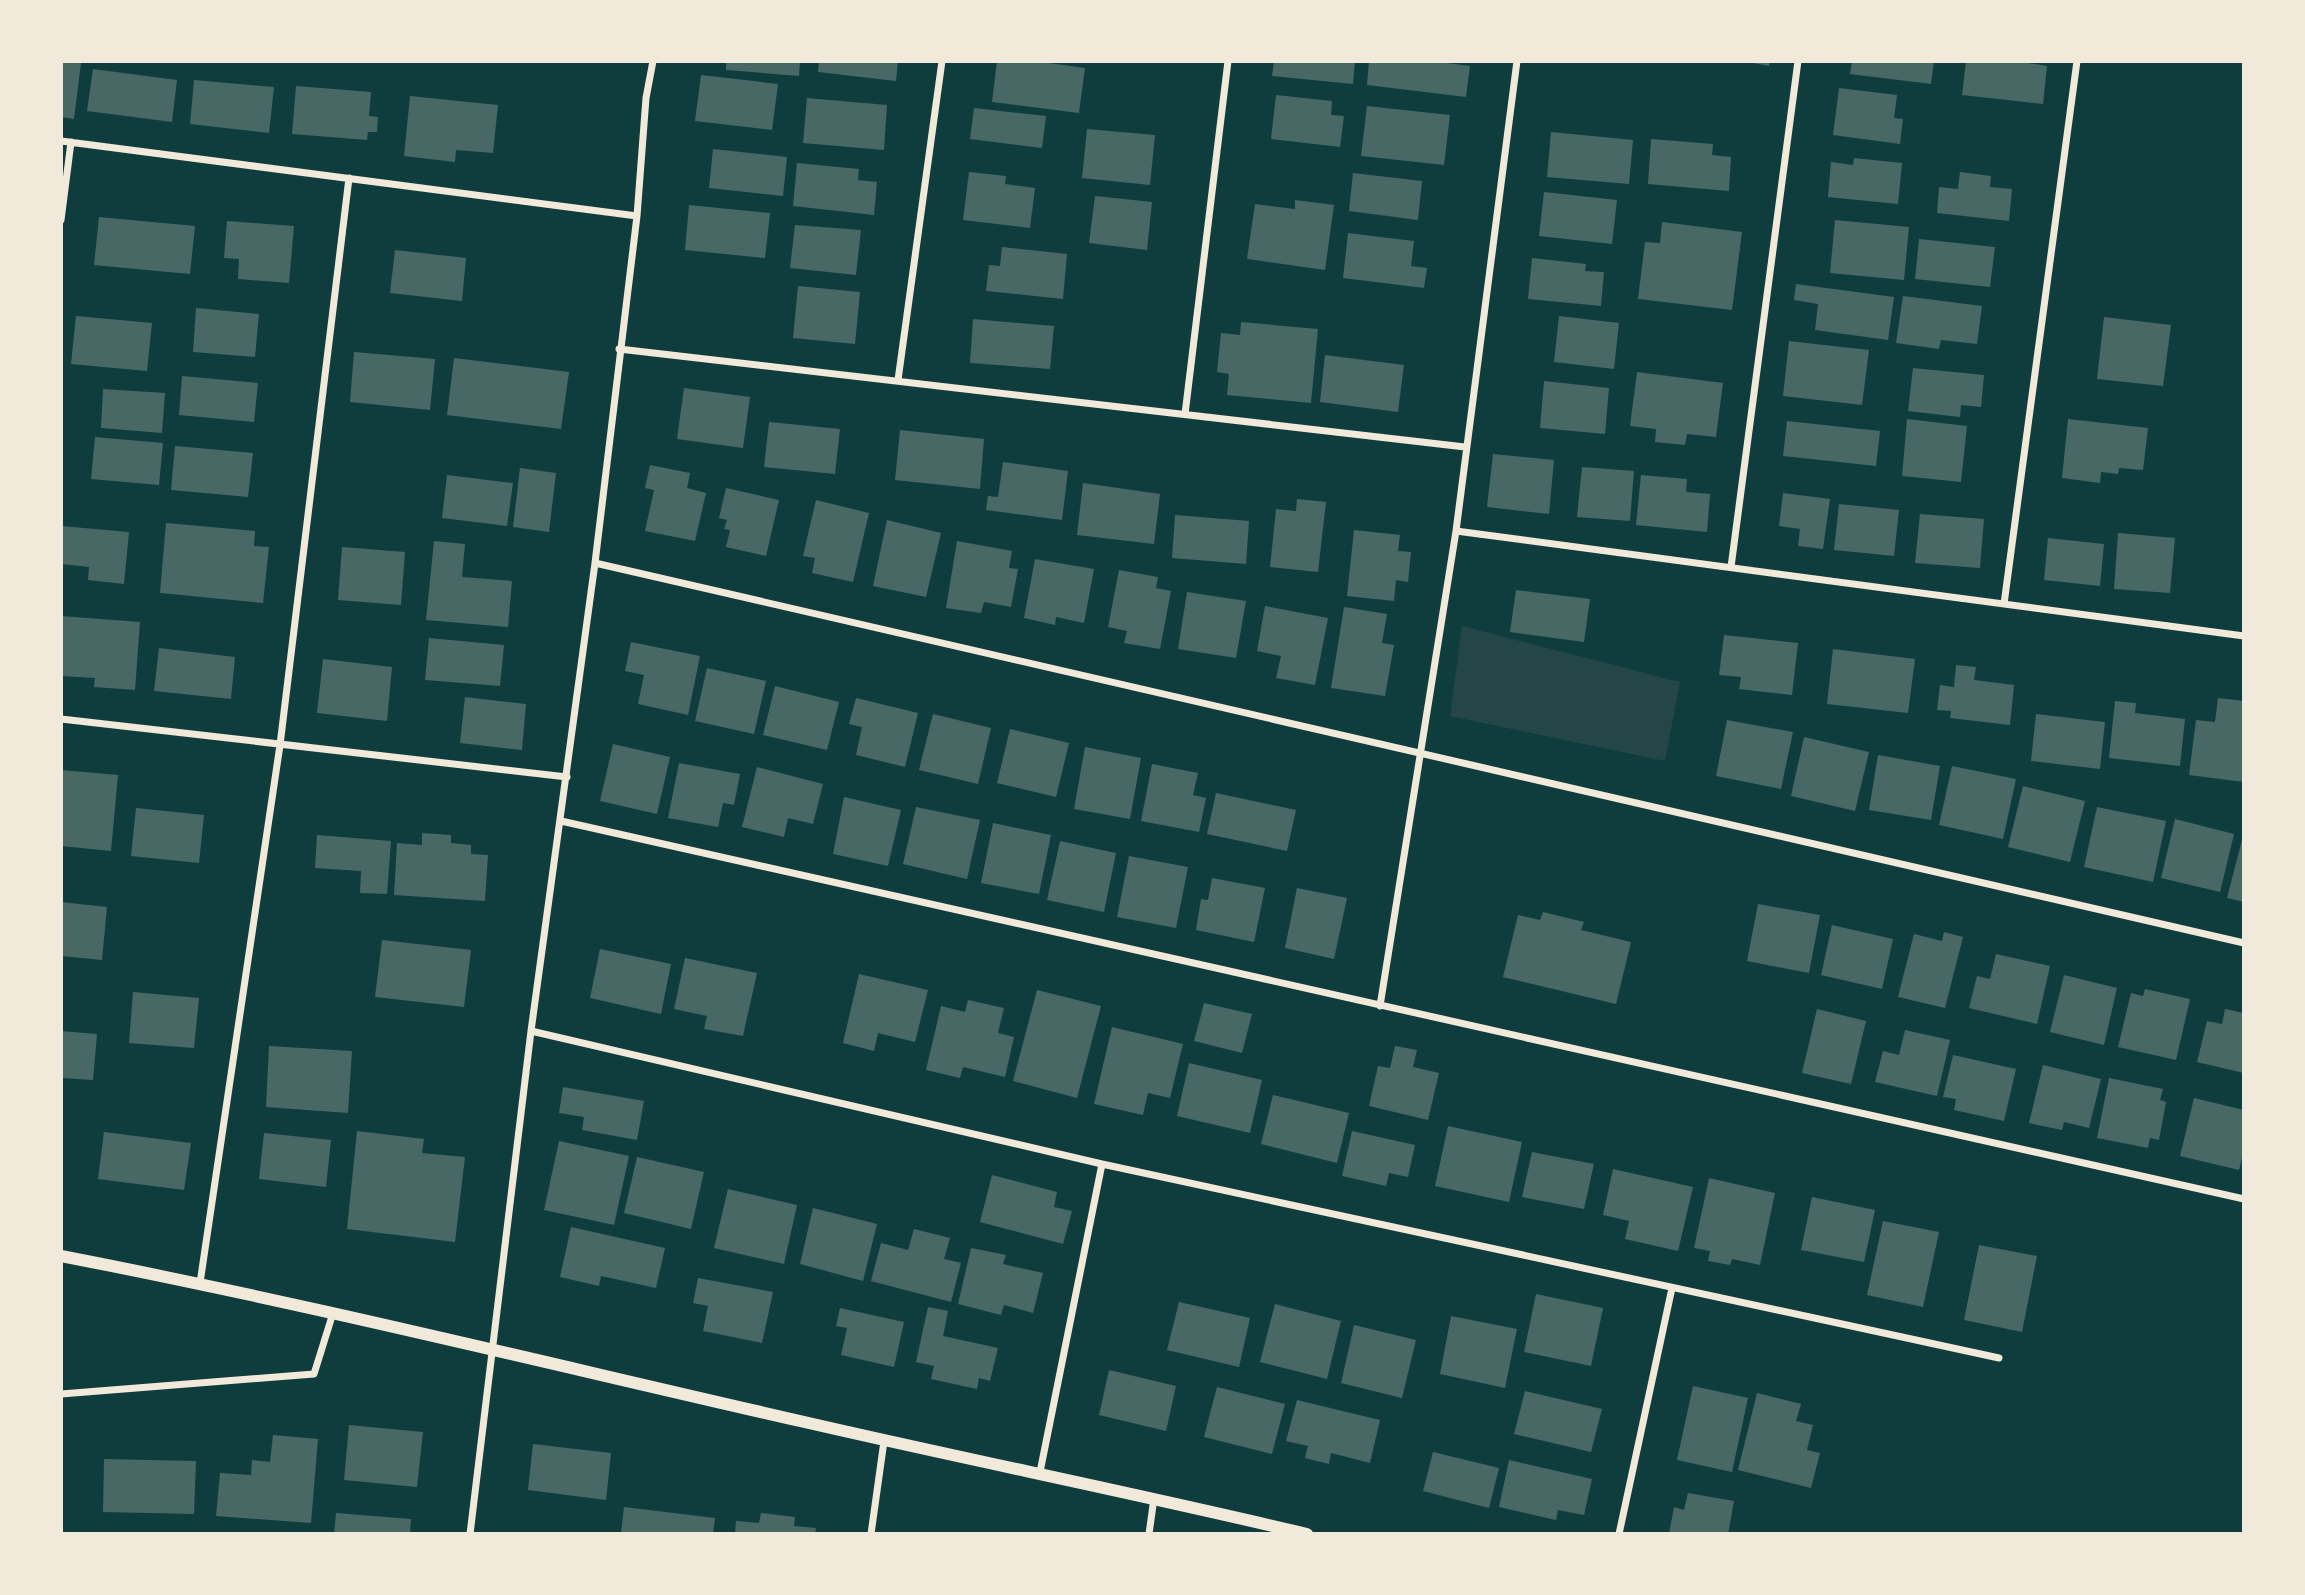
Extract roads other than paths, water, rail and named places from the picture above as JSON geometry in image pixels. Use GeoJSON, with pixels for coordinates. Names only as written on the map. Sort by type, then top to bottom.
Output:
{"type":"FeatureCollection","features":[{"type":"Feature","properties":{"kind":"street"},"geometry":{"type":"LineString","coordinates":[[470,1534],[531,1031],[595,563],[637,216],[646,98],[653,61]]}},
{"type":"Feature","properties":{"kind":"street"},"geometry":{"type":"LineString","coordinates":[[898,380],[942,61]]}},
{"type":"Feature","properties":{"kind":"street"},"geometry":{"type":"LineString","coordinates":[[1185,414],[1228,61]]}},
{"type":"Feature","properties":{"kind":"street"},"geometry":{"type":"LineString","coordinates":[[1380,1006],[1456,531],[1517,61]]}},
{"type":"Feature","properties":{"kind":"street"},"geometry":{"type":"LineString","coordinates":[[1731,567],[1798,61]]}},
{"type":"Feature","properties":{"kind":"street"},"geometry":{"type":"LineString","coordinates":[[2004,604],[2077,61]]}},
{"type":"Feature","properties":{"kind":"street"},"geometry":{"type":"LineString","coordinates":[[61,141],[637,216]]}},
{"type":"Feature","properties":{"kind":"street"},"geometry":{"type":"LineString","coordinates":[[61,220],[71,142]]}},
{"type":"Feature","properties":{"kind":"street"},"geometry":{"type":"LineString","coordinates":[[200,1283],[280,745],[349,178]]}},
{"type":"Feature","properties":{"kind":"street"},"geometry":{"type":"LineString","coordinates":[[619,349],[1465,447]]}},
{"type":"Feature","properties":{"kind":"street"},"geometry":{"type":"LineString","coordinates":[[1456,531],[2244,636]]}},
{"type":"Feature","properties":{"kind":"street"},"geometry":{"type":"LineString","coordinates":[[595,563],[2244,943]]}},
{"type":"Feature","properties":{"kind":"street"},"geometry":{"type":"LineString","coordinates":[[61,719],[567,777]]}},
{"type":"Feature","properties":{"kind":"street"},"geometry":{"type":"LineString","coordinates":[[561,821],[2244,1199]]}},
{"type":"Feature","properties":{"kind":"street"},"geometry":{"type":"LineString","coordinates":[[531,1031],[1102,1164],[1999,1358]]}},
{"type":"Feature","properties":{"kind":"street"},"geometry":{"type":"LineString","coordinates":[[1040,1472],[1102,1164]]}},
{"type":"Feature","properties":{"kind":"street"},"geometry":{"type":"LineString","coordinates":[[61,1256],[333,1312],[884,1441],[1154,1497],[1307,1534]]}},
{"type":"Feature","properties":{"kind":"street"},"geometry":{"type":"LineString","coordinates":[[1619,1534],[1672,1288]]}},
{"type":"Feature","properties":{"kind":"street"},"geometry":{"type":"LineString","coordinates":[[61,1394],[314,1374],[333,1312]]}},
{"type":"Feature","properties":{"kind":"street"},"geometry":{"type":"LineString","coordinates":[[870,1534],[884,1441]]}},
{"type":"Feature","properties":{"kind":"street"},"geometry":{"type":"LineString","coordinates":[[1149,1534],[1154,1497]]}}]}
